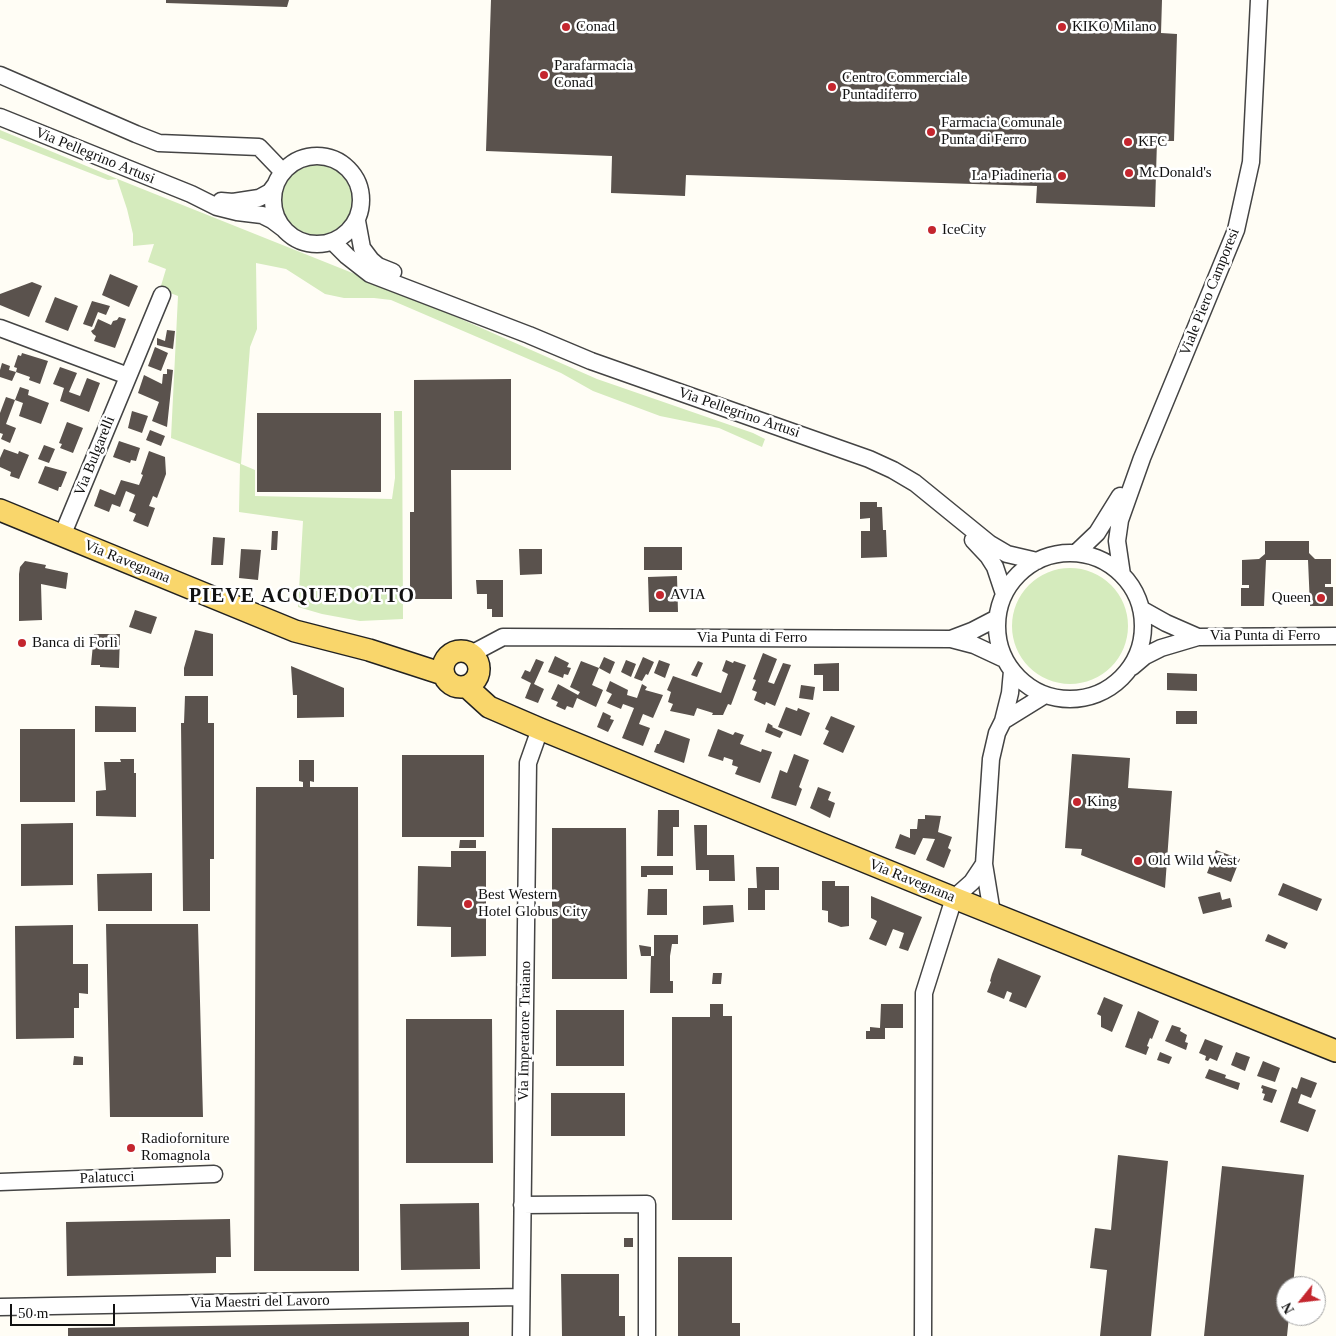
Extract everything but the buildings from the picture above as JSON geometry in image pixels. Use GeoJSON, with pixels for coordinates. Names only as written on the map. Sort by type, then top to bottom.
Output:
{"type":"FeatureCollection","features":[{"type":"Feature","properties":{"kind":"main road","name":"Via Ravegnana"},"geometry":{"type":"LineString","coordinates":[[0,510],[295,631],[444,667],[450,684],[461,688],[473,671]]}},
{"type":"Feature","properties":{"kind":"main road"},"geometry":{"type":"LineString","coordinates":[[444,667],[449,656],[460,651],[473,671]]}},
{"type":"Feature","properties":{"kind":"main road","name":"Via Ravegnana"},"geometry":{"type":"LineString","coordinates":[[473,671],[489,707],[954,898],[1336,1051]]}},
{"type":"Feature","properties":{"kind":"street","name":"Viale Piero Camporesi"},"geometry":{"type":"LineString","coordinates":[[1122,575],[1117,541],[1120,520],[1142,458],[1236,230],[1251,162],[1259,0]]}},
{"type":"Feature","properties":{"kind":"street"},"geometry":{"type":"LineString","coordinates":[[0,75],[159,143],[258,147],[279,178]]}},
{"type":"Feature","properties":{"kind":"street","name":"Via Pellegrino Artusi"},"geometry":{"type":"LineString","coordinates":[[0,117],[191,194]]}},
{"type":"Feature","properties":{"kind":"street"},"geometry":{"type":"LineString","coordinates":[[309,156],[327,156],[344,164],[356,177],[361,194],[360,212],[356,221],[346,233],[333,242],[322,244],[312,244],[292,236],[272,220],[262,215],[237,212],[218,207],[191,194],[233,202],[248,201],[264,195],[292,163],[309,156]]}},
{"type":"Feature","properties":{"kind":"street"},"geometry":{"type":"LineString","coordinates":[[279,178],[273,196],[274,208],[284,229]]}},
{"type":"Feature","properties":{"kind":"street"},"geometry":{"type":"LineString","coordinates":[[356,221],[362,248],[378,266],[468,304],[529,335]]}},
{"type":"Feature","properties":{"kind":"street"},"geometry":{"type":"LineString","coordinates":[[333,242],[346,256],[370,274],[529,335]]}},
{"type":"Feature","properties":{"kind":"street","name":"Via Bulgarelli"},"geometry":{"type":"LineString","coordinates":[[62,536],[162,295]]}},
{"type":"Feature","properties":{"kind":"street"},"geometry":{"type":"LineString","coordinates":[[0,328],[128,376]]}},
{"type":"Feature","properties":{"kind":"street","name":"Via Pellegrino Artusi"},"geometry":{"type":"LineString","coordinates":[[529,335],[591,361],[870,459],[894,470],[941,505]]}},
{"type":"Feature","properties":{"kind":"street","name":"Viale Piero Camporesi"},"geometry":{"type":"LineString","coordinates":[[1076,553],[1097,533],[1111,513],[1142,458]]}},
{"type":"Feature","properties":{"kind":"street"},"geometry":{"type":"LineString","coordinates":[[941,505],[990,544],[1007,554],[1036,561]]}},
{"type":"Feature","properties":{"kind":"street"},"geometry":{"type":"LineString","coordinates":[[941,505],[988,556],[999,577],[1004,594]]}},
{"type":"Feature","properties":{"kind":"street"},"geometry":{"type":"LineString","coordinates":[[1130,668],[1141,645],[1143,627],[1141,610],[1134,592],[1122,575],[1101,560],[1076,553],[1052,555],[1036,561],[1019,573],[1011,582],[1004,594],[997,618],[997,638],[1008,665],[1022,682],[1045,695],[1068,700],[1091,696],[1104,691],[1118,682],[1130,668],[1145,656],[1198,636]]}},
{"type":"Feature","properties":{"kind":"street","name":"Via Punta di Ferro"},"geometry":{"type":"LineString","coordinates":[[1141,610],[1198,636],[1336,636]]}},
{"type":"Feature","properties":{"kind":"street","name":"Via Punta di Ferro"},"geometry":{"type":"LineString","coordinates":[[473,671],[503,637],[951,639],[997,618]]}},
{"type":"Feature","properties":{"kind":"street"},"geometry":{"type":"LineString","coordinates":[[951,639],[974,645],[1008,665]]}},
{"type":"Feature","properties":{"kind":"street"},"geometry":{"type":"LineString","coordinates":[[992,913],[984,864],[991,759],[996,733],[1003,721],[1010,693],[1008,665]]}},
{"type":"Feature","properties":{"kind":"street"},"geometry":{"type":"LineString","coordinates":[[1003,721],[1024,706],[1045,695]]}},
{"type":"Feature","properties":{"kind":"street","name":"Via Imperatore Traiano"},"geometry":{"type":"LineString","coordinates":[[521,1336],[528,762],[540,729]]}},
{"type":"Feature","properties":{"kind":"street"},"geometry":{"type":"LineString","coordinates":[[922,1336],[924,993],[954,898],[972,882],[984,864]]}},
{"type":"Feature","properties":{"kind":"street","name":"Palatucci"},"geometry":{"type":"LineString","coordinates":[[0,1182],[214,1174]]}},
{"type":"Feature","properties":{"kind":"street"},"geometry":{"type":"LineString","coordinates":[[522,1205],[647,1204],[647,1336]]}},
{"type":"Feature","properties":{"kind":"street","name":"Via Maestri del Lavoro"},"geometry":{"type":"LineString","coordinates":[[0,1307],[520,1297]]}},
{"type":"Feature","properties":{"kind":"green space"},"geometry":{"type":"Polygon","coordinates":[[[0,130],[395,290],[597,379],[753,433],[765,439],[762,447],[719,428],[660,416],[593,391],[561,373],[391,300],[344,298],[325,294],[286,269],[256,263],[257,329],[250,347],[241,464],[255,470],[255,496],[392,499],[395,478],[394,411],[402,411],[403,619],[360,621],[322,614],[298,607],[303,521],[239,512],[240,464],[171,438],[178,296],[160,289],[166,269],[148,262],[154,244],[133,246],[133,234],[117,179],[108,180],[0,138],[0,130]]]}},
{"type":"Feature","properties":{"kind":"green space"},"geometry":{"type":"Polygon","coordinates":[[[317,165],[336,171],[346,181],[352,200],[346,219],[336,229],[317,235],[298,229],[288,219],[282,200],[288,181],[298,171],[317,165]]]}},
{"type":"Feature","properties":{"kind":"green space"},"geometry":{"type":"Polygon","coordinates":[[[1070,568],[1092,573],[1111,585],[1123,604],[1128,626],[1123,648],[1111,667],[1092,679],[1070,684],[1048,679],[1029,667],[1017,648],[1012,626],[1017,604],[1029,585],[1048,573],[1070,568]]]}},
{"type":"Feature","properties":{"kind":"place","name":"Conad"},"geometry":{"type":"Point","coordinates":[566,27]}},
{"type":"Feature","properties":{"kind":"place","name":"KIKO Milano"},"geometry":{"type":"Point","coordinates":[1062,27]}},
{"type":"Feature","properties":{"kind":"place","name":"Parafarmacia Conad"},"geometry":{"type":"Point","coordinates":[544,75]}},
{"type":"Feature","properties":{"kind":"place","name":"Centro Commerciale Puntadiferro"},"geometry":{"type":"Point","coordinates":[832,87]}},
{"type":"Feature","properties":{"kind":"place","name":"Farmacia Comunale Punta di Ferro"},"geometry":{"type":"Point","coordinates":[931,132]}},
{"type":"Feature","properties":{"kind":"place","name":"KFC"},"geometry":{"type":"Point","coordinates":[1128,142]}},
{"type":"Feature","properties":{"kind":"place","name":"McDonald's"},"geometry":{"type":"Point","coordinates":[1129,173]}},
{"type":"Feature","properties":{"kind":"place","name":"La Piadineria"},"geometry":{"type":"Point","coordinates":[1062,176]}},
{"type":"Feature","properties":{"kind":"place","name":"IceCity"},"geometry":{"type":"Point","coordinates":[932,230]}},
{"type":"Feature","properties":{"kind":"place","name":"AVIA"},"geometry":{"type":"Point","coordinates":[660,595]}},
{"type":"Feature","properties":{"kind":"place","name":"Queen"},"geometry":{"type":"Point","coordinates":[1321,598]}},
{"type":"Feature","properties":{"kind":"place","name":"Banca di Forlì"},"geometry":{"type":"Point","coordinates":[22,643]}},
{"type":"Feature","properties":{"kind":"place","name":"King"},"geometry":{"type":"Point","coordinates":[1077,802]}},
{"type":"Feature","properties":{"kind":"place","name":"Old Wild West"},"geometry":{"type":"Point","coordinates":[1138,861]}},
{"type":"Feature","properties":{"kind":"place","name":"Best Western Hotel Globus City"},"geometry":{"type":"Point","coordinates":[468,904]}},
{"type":"Feature","properties":{"kind":"place","name":"Radioforniture Romagnola"},"geometry":{"type":"Point","coordinates":[131,1148]}},
{"type":"Feature","properties":{"kind":"district","name":"PIEVE ACQUEDOTTO"},"geometry":{"type":"Point","coordinates":[302,597]}}]}
